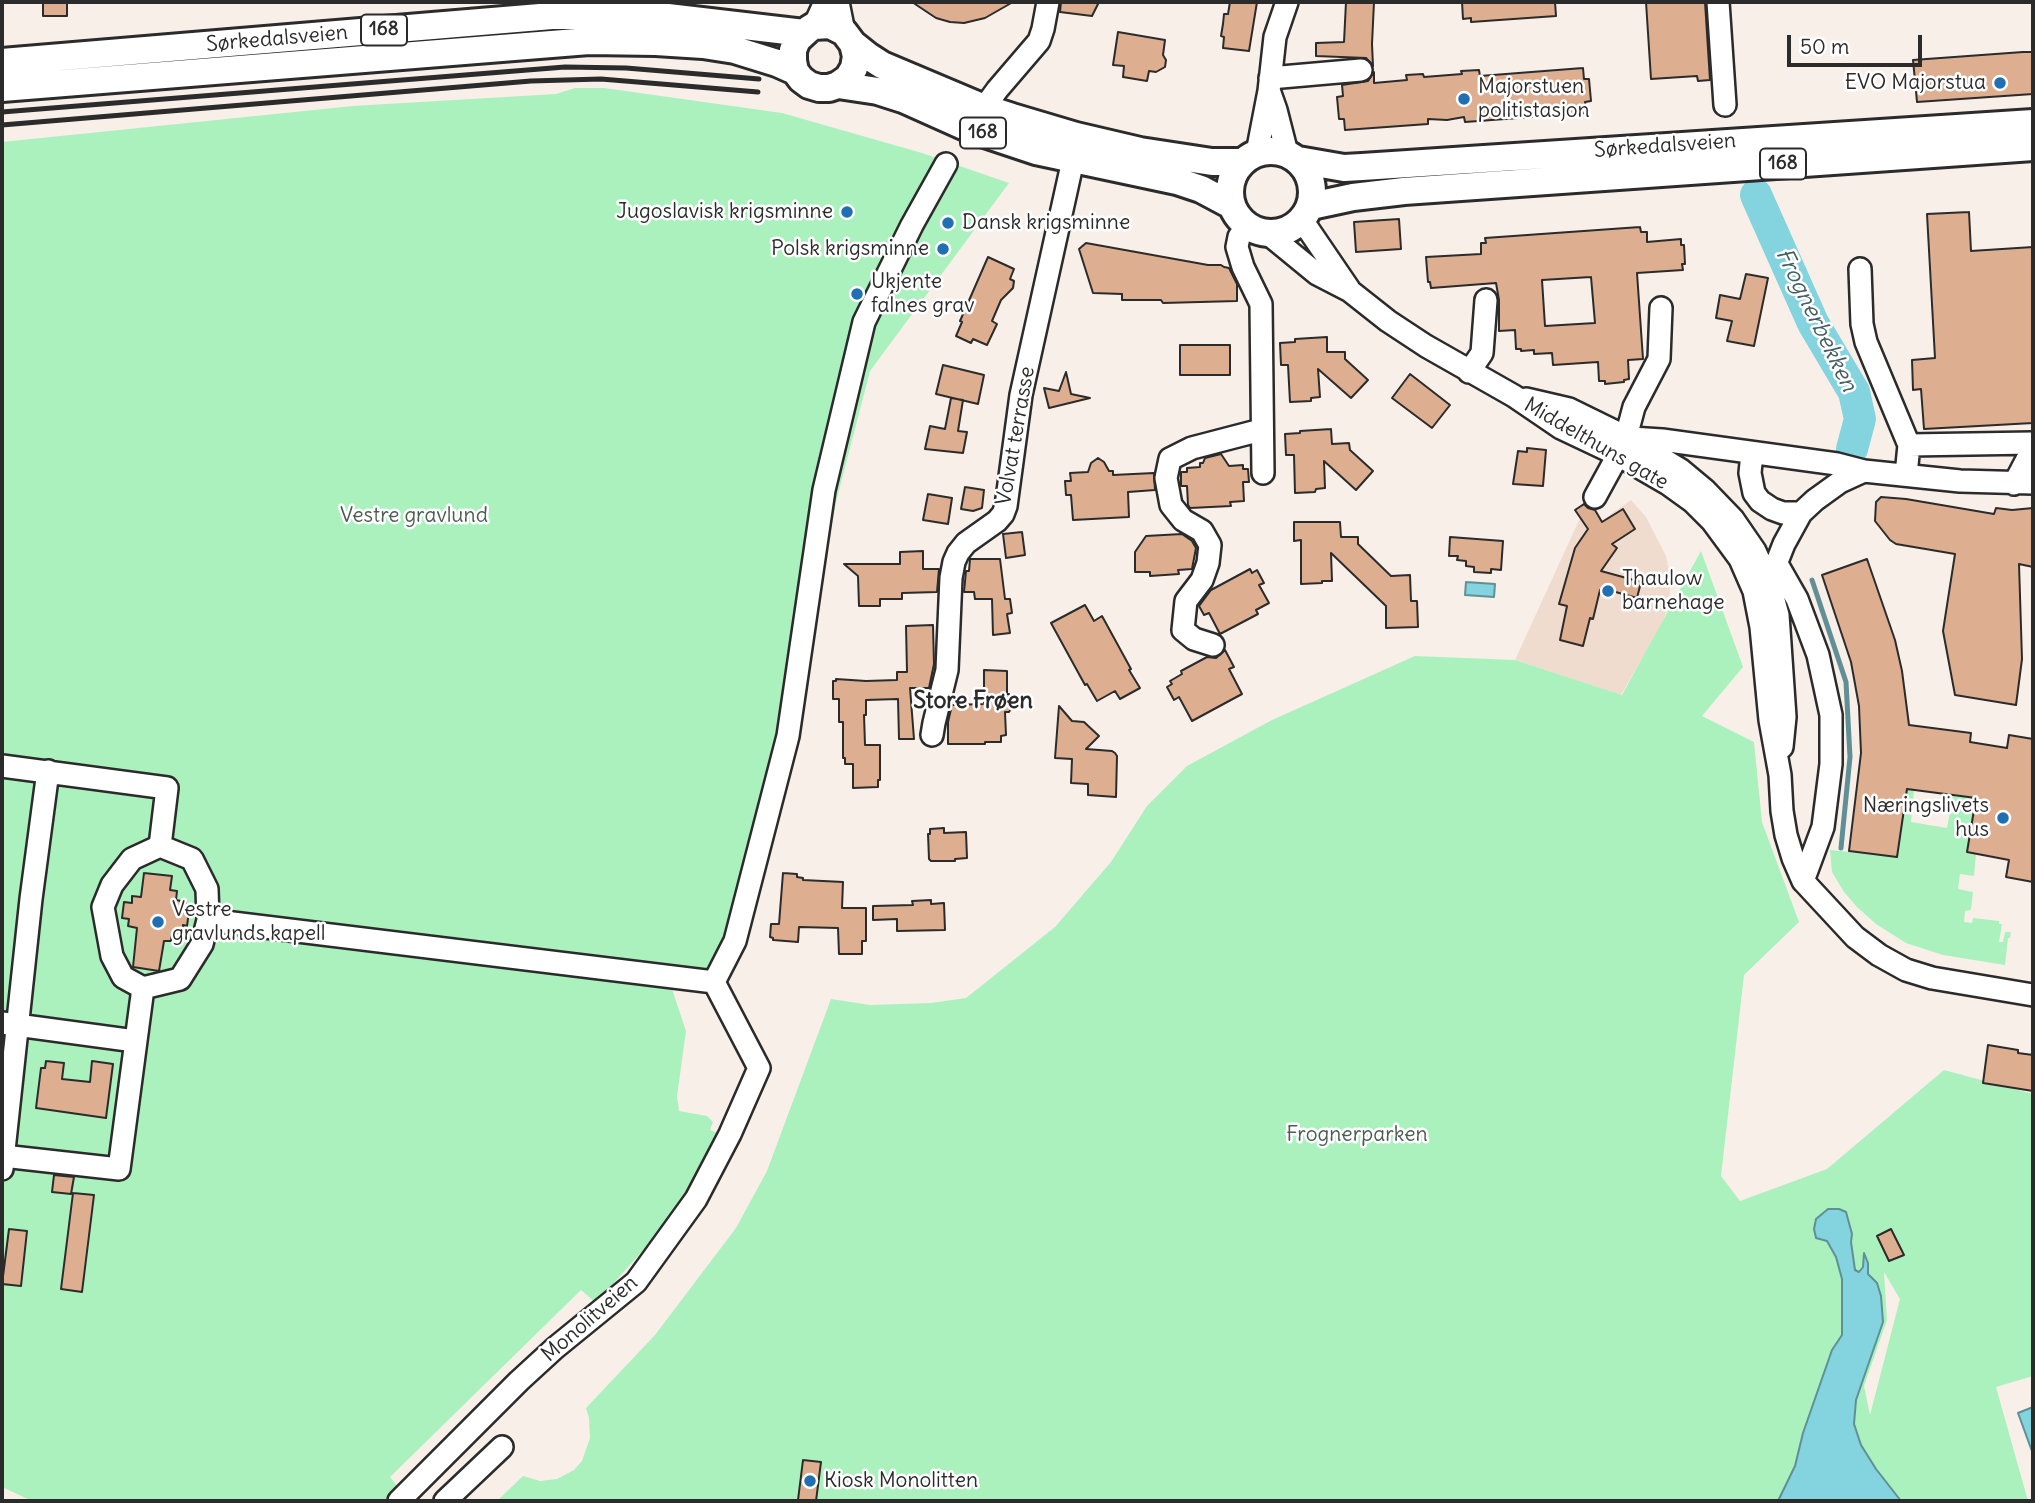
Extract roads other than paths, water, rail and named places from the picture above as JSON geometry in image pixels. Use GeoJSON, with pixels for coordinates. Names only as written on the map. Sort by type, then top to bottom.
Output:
{"type":"FeatureCollection","features":[{"type":"Feature","properties":{"kind":"main road","name":"Sørkedalsveien"},"geometry":{"type":"LineString","coordinates":[[2,62],[552,16],[659,16],[809,29]]}},
{"type":"Feature","properties":{"kind":"main road"},"geometry":{"type":"LineString","coordinates":[[830,25],[848,38],[856,56],[854,68],[848,78],[829,88],[809,85],[801,79],[793,61],[793,50],[797,40],[809,29],[830,25]]}},
{"type":"Feature","properties":{"kind":"main road","name":"168"},"geometry":{"type":"LineString","coordinates":[[848,38],[867,56],[882,65],[984,108],[1076,136],[1140,151],[1212,162],[1249,158]]}},
{"type":"Feature","properties":{"kind":"main road","name":"Sørkedalsveien"},"geometry":{"type":"LineString","coordinates":[[2,88],[589,41],[646,41],[735,50],[796,71]]}},
{"type":"Feature","properties":{"kind":"main road","name":"168"},"geometry":{"type":"LineString","coordinates":[[838,85],[878,91],[903,99],[970,129],[1036,150],[1177,181],[1216,195],[1231,205]]}},
{"type":"Feature","properties":{"kind":"main road","name":"Sørkedalsveien"},"geometry":{"type":"LineString","coordinates":[[1292,157],[1344,168],[2033,123]]}},
{"type":"Feature","properties":{"kind":"main road","name":"Sørkedalsveien"},"geometry":{"type":"LineString","coordinates":[[1306,213],[1372,194],[1404,191],[2033,147]]}},
{"type":"Feature","properties":{"kind":"main road"},"geometry":{"type":"LineString","coordinates":[[1267,150],[1292,157],[1306,170],[1311,181],[1313,193],[1306,213],[1292,228],[1280,233],[1257,230],[1237,216],[1231,205],[1229,190],[1233,175],[1249,158],[1267,150]]}},
{"type":"Feature","properties":{"kind":"street"},"geometry":{"type":"LineString","coordinates":[[809,29],[825,2]]}},
{"type":"Feature","properties":{"kind":"street"},"geometry":{"type":"LineString","coordinates":[[838,2],[848,38]]}},
{"type":"Feature","properties":{"kind":"street"},"geometry":{"type":"LineString","coordinates":[[984,108],[1032,52],[1043,29],[1048,2]]}},
{"type":"Feature","properties":{"kind":"street"},"geometry":{"type":"LineString","coordinates":[[1249,158],[1270,85],[1275,37],[1287,2]]}},
{"type":"Feature","properties":{"kind":"street"},"geometry":{"type":"LineString","coordinates":[[1718,2],[1725,105]]}},
{"type":"Feature","properties":{"kind":"street"},"geometry":{"type":"LineString","coordinates":[[1270,85],[1361,70]]}},
{"type":"Feature","properties":{"kind":"street"},"geometry":{"type":"LineString","coordinates":[[1270,85],[1292,157]]}},
{"type":"Feature","properties":{"kind":"street","name":"Volvat terrasse"},"geometry":{"type":"LineString","coordinates":[[932,735],[947,670],[954,562],[966,543],[997,521],[1006,506],[1021,395],[1073,160]]}},
{"type":"Feature","properties":{"kind":"street"},"geometry":{"type":"LineString","coordinates":[[208,920],[714,982],[735,942],[788,736],[824,490],[864,322],[946,164]]}},
{"type":"Feature","properties":{"kind":"street"},"geometry":{"type":"LineString","coordinates":[[1306,213],[1350,291]]}},
{"type":"Feature","properties":{"kind":"street"},"geometry":{"type":"LineString","coordinates":[[1263,473],[1261,304],[1243,267],[1237,247],[1239,237],[1257,230],[1317,274],[1350,291]]}},
{"type":"Feature","properties":{"kind":"street"},"geometry":{"type":"LineString","coordinates":[[1860,269],[1862,324],[1866,342],[1909,445],[1916,476]]}},
{"type":"Feature","properties":{"kind":"street","name":"Middelthuns gate"},"geometry":{"type":"LineString","coordinates":[[1350,291],[1388,321],[1469,372],[1514,396],[1569,409],[1622,446],[1693,502],[1712,521],[1740,559],[1754,592],[1761,627],[1770,720],[1780,775],[1786,835],[1803,881],[1855,937],[1879,956],[1906,970],[1932,978],[2033,995]]}},
{"type":"Feature","properties":{"kind":"street"},"geometry":{"type":"LineString","coordinates":[[1469,372],[1482,353],[1486,300]]}},
{"type":"Feature","properties":{"kind":"street"},"geometry":{"type":"LineString","coordinates":[[1595,497],[1622,446],[1634,407],[1659,359],[1661,308]]}},
{"type":"Feature","properties":{"kind":"street"},"geometry":{"type":"LineString","coordinates":[[1213,645],[1194,639],[1183,630],[1186,601],[1202,580],[1210,545],[1202,531],[1183,520],[1171,505],[1166,478],[1170,458],[1192,448],[1261,430]]}},
{"type":"Feature","properties":{"kind":"street"},"geometry":{"type":"LineString","coordinates":[[1622,446],[1662,440],[1838,464],[1864,471],[1960,481],[2024,483],[2033,446],[1931,437],[1909,445]]}},
{"type":"Feature","properties":{"kind":"street"},"geometry":{"type":"LineString","coordinates":[[1916,476],[1931,437]]}},
{"type":"Feature","properties":{"kind":"street","name":"Middelthuns gate"},"geometry":{"type":"LineString","coordinates":[[1622,446],[1681,470],[1721,505],[1773,573],[1785,717],[1780,775]]}},
{"type":"Feature","properties":{"kind":"street"},"geometry":{"type":"LineString","coordinates":[[1752,453],[1750,473],[1754,493],[1760,501],[1783,513],[1801,513]]}},
{"type":"Feature","properties":{"kind":"street"},"geometry":{"type":"LineString","coordinates":[[1803,881],[1823,827],[1830,764],[1831,715],[1818,655],[1797,599],[1773,573],[1784,544],[1801,513],[1840,482],[1864,471]]}},
{"type":"Feature","properties":{"kind":"street"},"geometry":{"type":"LineString","coordinates":[[2,766],[167,788],[160,846]]}},
{"type":"Feature","properties":{"kind":"street"},"geometry":{"type":"LineString","coordinates":[[48,771],[9,1024],[3,1163],[119,1169],[143,988]]}},
{"type":"Feature","properties":{"kind":"street"},"geometry":{"type":"LineString","coordinates":[[160,846],[192,859],[207,889],[208,920],[202,944],[180,979],[143,988],[123,977],[112,956],[103,907],[112,885],[132,859],[160,846]]}},
{"type":"Feature","properties":{"kind":"street","name":"Monolitveien"},"geometry":{"type":"LineString","coordinates":[[399,1501],[519,1381],[636,1282],[696,1199],[730,1134],[759,1068],[714,982]]}},
{"type":"Feature","properties":{"kind":"street"},"geometry":{"type":"LineString","coordinates":[[9,1024],[135,1041]]}},
{"type":"Feature","properties":{"kind":"street"},"geometry":{"type":"LineString","coordinates":[[414,1501],[552,1362]]}},
{"type":"Feature","properties":{"kind":"street"},"geometry":{"type":"LineString","coordinates":[[445,1501],[502,1447]]}},
{"type":"Feature","properties":{"kind":"water"},"geometry":{"type":"Polygon","coordinates":[[[1466,582],[1495,584],[1494,597],[1465,595],[1466,582]]]}},
{"type":"Feature","properties":{"kind":"water"},"geometry":{"type":"Polygon","coordinates":[[[1828,1209],[1846,1212],[1852,1234],[1855,1270],[1859,1272],[1863,1267],[1864,1253],[1868,1274],[1877,1283],[1881,1296],[1883,1322],[1856,1400],[1854,1424],[1861,1445],[1901,1501],[1778,1501],[1795,1466],[1803,1433],[1832,1350],[1842,1335],[1842,1279],[1836,1257],[1827,1241],[1816,1238],[1814,1229],[1816,1219],[1828,1209]]]}},
{"type":"Feature","properties":{"kind":"water"},"geometry":{"type":"Polygon","coordinates":[[[2033,1407],[2033,1454],[2018,1413],[2033,1407]]]}},
{"type":"Feature","properties":{"kind":"waterway","name":"Frognerbekken"},"geometry":{"type":"LineString","coordinates":[[1756,195],[1813,323],[1854,392],[1860,419],[1852,449]]}},
{"type":"Feature","properties":{"kind":"waterway"},"geometry":{"type":"LineString","coordinates":[[1812,580],[1846,682],[1850,757],[1841,848]]}},
{"type":"Feature","properties":{"kind":"railway"},"geometry":{"type":"LineString","coordinates":[[2,112],[565,67],[626,68],[759,79]]}},
{"type":"Feature","properties":{"kind":"railway"},"geometry":{"type":"LineString","coordinates":[[2,125],[531,81],[601,79],[758,92]]}},
{"type":"Feature","properties":{"kind":"place","name":"EVO Majorstua"},"geometry":{"type":"Point","coordinates":[2000,83]}},
{"type":"Feature","properties":{"kind":"place","name":"Majorstuen politistasjon"},"geometry":{"type":"Point","coordinates":[1464,99]}},
{"type":"Feature","properties":{"kind":"place","name":"Jugoslavisk krigsminne"},"geometry":{"type":"Point","coordinates":[847,212]}},
{"type":"Feature","properties":{"kind":"place","name":"Dansk krigsminne"},"geometry":{"type":"Point","coordinates":[948,223]}},
{"type":"Feature","properties":{"kind":"place","name":"Polsk krigsminne"},"geometry":{"type":"Point","coordinates":[943,249]}},
{"type":"Feature","properties":{"kind":"place","name":"Ukjente falnes grav"},"geometry":{"type":"Point","coordinates":[857,294]}},
{"type":"Feature","properties":{"kind":"place","name":"Thaulow barnehage"},"geometry":{"type":"Point","coordinates":[1608,591]}},
{"type":"Feature","properties":{"kind":"place","name":"Næringslivets hus"},"geometry":{"type":"Point","coordinates":[2003,818]}},
{"type":"Feature","properties":{"kind":"place","name":"Vestre gravlunds kapell"},"geometry":{"type":"Point","coordinates":[158,922]}},
{"type":"Feature","properties":{"kind":"place","name":"Kiosk Monolitten"},"geometry":{"type":"Point","coordinates":[810,1481]}},
{"type":"Feature","properties":{"kind":"district","name":"Store Frøen"},"geometry":{"type":"Point","coordinates":[973,701]}},
{"type":"Feature","properties":{"kind":"park label","name":"Vestre gravlund"},"geometry":{"type":"Point","coordinates":[414,516]}},
{"type":"Feature","properties":{"kind":"park label","name":"Frognerparken"},"geometry":{"type":"Point","coordinates":[1357,1135]}}]}
